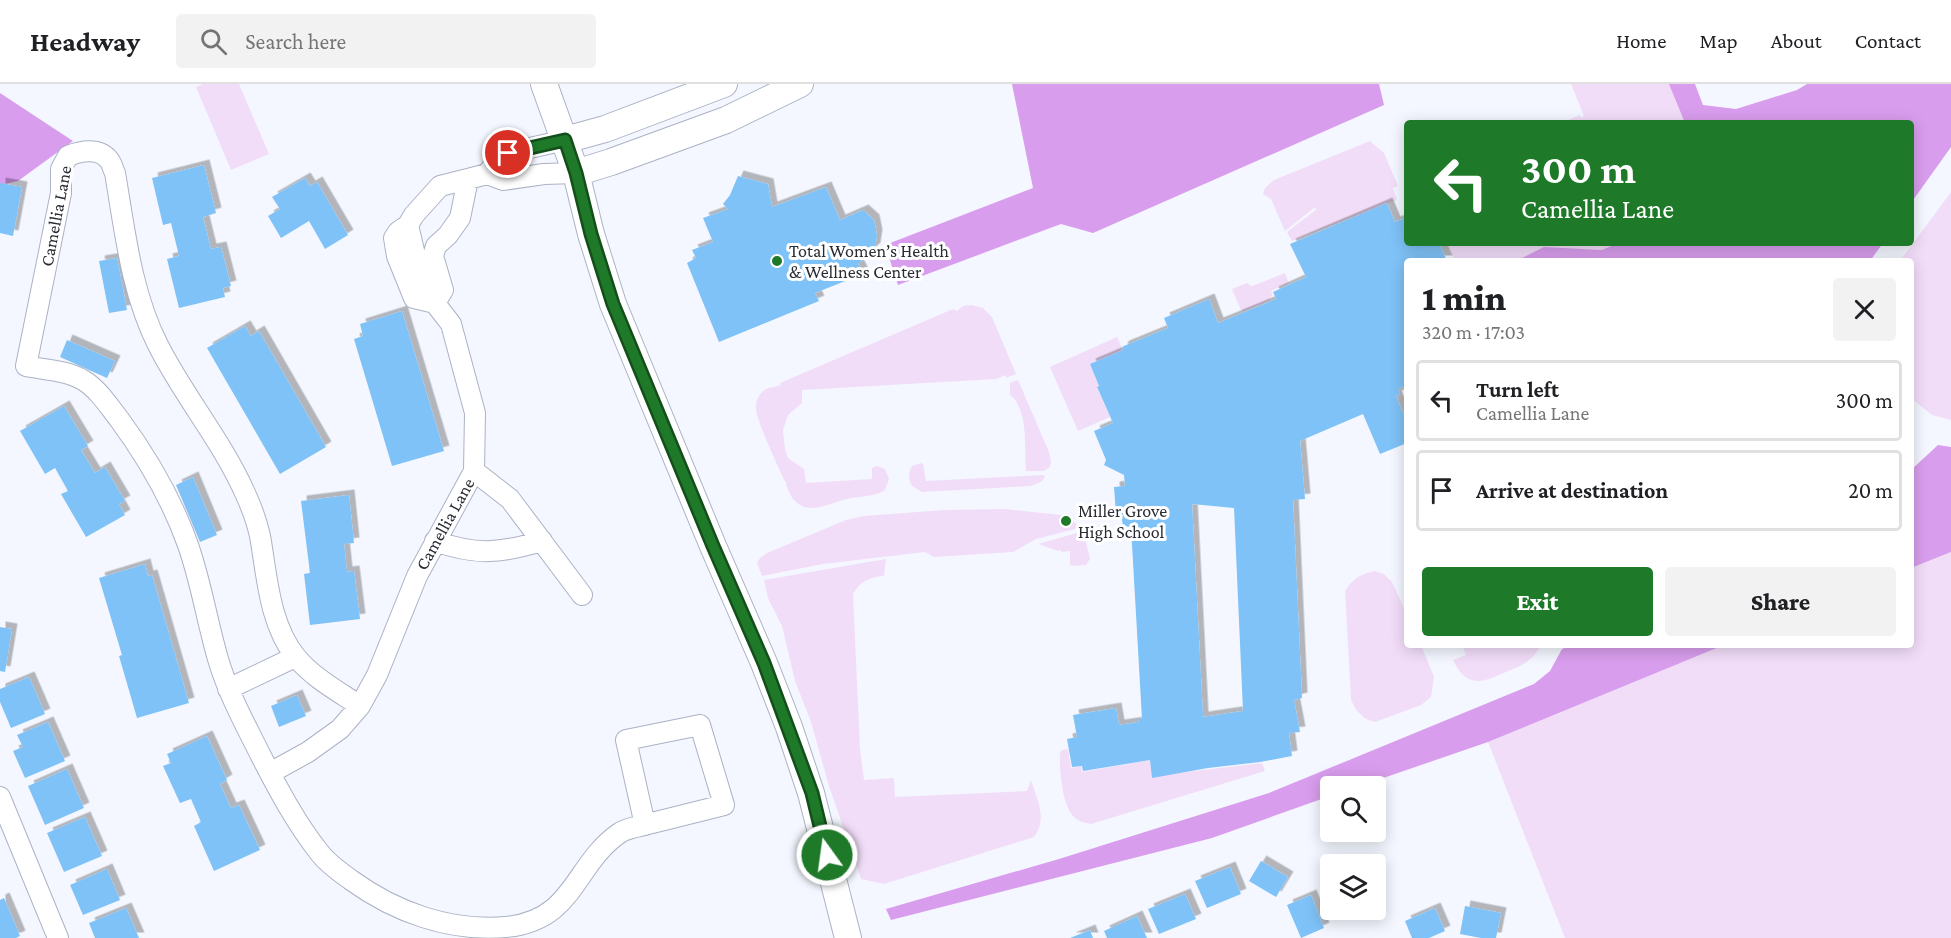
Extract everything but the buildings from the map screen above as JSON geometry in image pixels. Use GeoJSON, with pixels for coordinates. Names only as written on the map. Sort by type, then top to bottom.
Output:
{"type":"FeatureCollection","features":[{"type":"Feature","properties":{"kind":"main road"},"geometry":{"type":"LineString","coordinates":[[544,84],[576,173],[591,234],[613,304],[789,727],[812,793],[848,938]]}},
{"type":"Feature","properties":{"kind":"main road"},"geometry":{"type":"LineString","coordinates":[[565,140],[605,129],[724,84]]}},
{"type":"Feature","properties":{"kind":"main road"},"geometry":{"type":"LineString","coordinates":[[576,173],[726,120],[800,84]]}},
{"type":"Feature","properties":{"kind":"street"},"geometry":{"type":"LineString","coordinates":[[487,174],[500,158],[508,153],[565,140]]}},
{"type":"Feature","properties":{"kind":"street","name":"Camellia Lane"},"geometry":{"type":"LineString","coordinates":[[360,706],[325,683],[295,657],[278,625],[269,594],[260,533],[245,493],[158,344],[142,306],[134,279],[115,173],[109,159],[95,152],[80,151],[68,156],[60,169],[61,193],[26,366],[69,374],[84,381],[98,393],[148,461],[187,543],[228,689],[270,773],[298,823],[320,855],[371,895],[435,922],[473,927],[506,927],[532,921],[554,909],[569,894],[607,843],[624,830],[645,825],[724,805],[700,725],[626,741],[645,825]]}},
{"type":"Feature","properties":{"kind":"street","name":"Camellia Lane"},"geometry":{"type":"LineString","coordinates":[[270,773],[308,752],[340,729],[360,706],[377,675],[417,576],[474,471],[475,413],[451,324],[427,293],[408,225],[440,186],[487,174],[503,180],[544,174],[576,173]]}},
{"type":"Feature","properties":{"kind":"street"},"geometry":{"type":"LineString","coordinates":[[417,260],[448,235],[460,218],[468,178]]}},
{"type":"Feature","properties":{"kind":"street"},"geometry":{"type":"LineString","coordinates":[[474,471],[510,499],[582,595]]}},
{"type":"Feature","properties":{"kind":"street"},"geometry":{"type":"LineString","coordinates":[[435,541],[457,549],[481,552],[512,550],[542,541]]}},
{"type":"Feature","properties":{"kind":"street"},"geometry":{"type":"LineString","coordinates":[[228,689],[295,657]]}},
{"type":"Feature","properties":{"kind":"street"},"geometry":{"type":"LineString","coordinates":[[0,797],[58,938]]}},
{"type":"Feature","properties":{"kind":"shaded area"},"geometry":{"type":"Polygon","coordinates":[[[203,84],[239,84],[269,154],[231,170],[196,87],[203,84]]]}},
{"type":"Feature","properties":{"kind":"shaded area"},"geometry":{"type":"Polygon","coordinates":[[[1012,84],[1379,84],[1384,105],[1093,233],[1061,224],[898,285],[885,245],[1033,188],[1012,84]]]}},
{"type":"Feature","properties":{"kind":"shaded area"},"geometry":{"type":"Polygon","coordinates":[[[1571,84],[1672,84],[1688,120],[1568,120],[1580,115],[1581,118],[1584,116],[1571,84]]]}},
{"type":"Feature","properties":{"kind":"shaded area"},"geometry":{"type":"Polygon","coordinates":[[[1669,84],[1695,84],[1703,105],[1736,109],[1797,90],[1807,84],[1951,84],[1951,147],[1914,199],[1914,120],[1684,120],[1669,84]]]}},
{"type":"Feature","properties":{"kind":"shaded area"},"geometry":{"type":"Polygon","coordinates":[[[0,93],[73,141],[18,181],[0,185],[0,93]]]}},
{"type":"Feature","properties":{"kind":"shaded area"},"geometry":{"type":"Polygon","coordinates":[[[1370,141],[1384,153],[1398,186],[1393,188],[1397,200],[1292,241],[1287,232],[1317,209],[1314,208],[1285,231],[1271,199],[1263,194],[1265,188],[1274,180],[1370,141]]]}},
{"type":"Feature","properties":{"kind":"shaded area"},"geometry":{"type":"Polygon","coordinates":[[[1951,192],[1951,420],[1932,415],[1914,400],[1914,258],[1902,258],[1911,246],[1914,246],[1914,242],[1951,192]]]}},
{"type":"Feature","properties":{"kind":"shaded area"},"geometry":{"type":"Polygon","coordinates":[[[1448,246],[1611,246],[1602,250],[1544,248],[1522,258],[1454,258],[1448,246]]]}},
{"type":"Feature","properties":{"kind":"shaded area"},"geometry":{"type":"Polygon","coordinates":[[[1611,246],[1881,246],[1872,258],[1522,258],[1544,247],[1602,250],[1611,246]]]}},
{"type":"Feature","properties":{"kind":"shaded area"},"geometry":{"type":"Polygon","coordinates":[[[1285,273],[1289,283],[1271,291],[1273,296],[1270,300],[1244,311],[1241,310],[1232,289],[1247,283],[1251,286],[1255,285],[1285,273]]]}},
{"type":"Feature","properties":{"kind":"shaded area"},"geometry":{"type":"Polygon","coordinates":[[[963,306],[983,308],[992,317],[1016,374],[996,379],[802,390],[802,403],[788,415],[783,430],[788,458],[804,469],[806,483],[872,479],[872,468],[877,466],[885,469],[889,479],[885,490],[876,494],[819,507],[805,507],[793,499],[757,414],[756,406],[762,393],[767,388],[781,385],[780,383],[953,309],[957,311],[963,306]]]}},
{"type":"Feature","properties":{"kind":"shaded area"},"geometry":{"type":"Polygon","coordinates":[[[1117,337],[1123,350],[1090,364],[1099,386],[1097,388],[1110,417],[1078,431],[1050,367],[1117,337]]]}},
{"type":"Feature","properties":{"kind":"shaded area"},"geometry":{"type":"Polygon","coordinates":[[[1018,380],[1049,452],[1050,467],[1044,471],[1026,471],[1023,419],[1016,401],[1010,395],[1010,383],[1018,380]]]}},
{"type":"Feature","properties":{"kind":"shaded area"},"geometry":{"type":"Polygon","coordinates":[[[1938,445],[1951,447],[1951,552],[1914,567],[1914,467],[1938,445]]]}},
{"type":"Feature","properties":{"kind":"shaded area"},"geometry":{"type":"Polygon","coordinates":[[[921,463],[926,481],[1043,475],[1045,477],[1041,482],[1031,486],[922,492],[912,486],[909,476],[912,466],[921,463]]]}},
{"type":"Feature","properties":{"kind":"shaded area"},"geometry":{"type":"Polygon","coordinates":[[[1004,509],[1061,515],[1064,520],[1070,519],[1078,525],[1075,529],[1036,539],[1013,552],[934,557],[925,552],[823,564],[762,576],[757,563],[767,553],[846,520],[864,516],[944,510],[1004,509]]]}},
{"type":"Feature","properties":{"kind":"shaded area"},"geometry":{"type":"Polygon","coordinates":[[[1077,533],[1084,534],[1090,559],[1086,565],[1070,565],[1070,551],[1061,552],[1061,550],[1038,544],[1077,533]]]}},
{"type":"Feature","properties":{"kind":"shaded area"},"geometry":{"type":"Polygon","coordinates":[[[1951,552],[1951,938],[1565,938],[1488,742],[1717,648],[1914,648],[1914,567],[1951,552]]]}},
{"type":"Feature","properties":{"kind":"shaded area"},"geometry":{"type":"Polygon","coordinates":[[[886,559],[884,576],[866,580],[853,594],[860,749],[864,780],[894,778],[895,797],[1027,791],[1031,780],[1041,816],[1034,837],[884,884],[861,879],[829,786],[811,722],[795,681],[782,626],[768,598],[764,580],[886,559]]]}},
{"type":"Feature","properties":{"kind":"shaded area"},"geometry":{"type":"Polygon","coordinates":[[[1375,571],[1384,574],[1392,582],[1404,608],[1404,648],[1422,648],[1434,677],[1431,697],[1421,705],[1375,722],[1366,719],[1357,711],[1351,700],[1345,591],[1358,577],[1375,571]]]}},
{"type":"Feature","properties":{"kind":"shaded area"},"geometry":{"type":"Polygon","coordinates":[[[1463,648],[1539,648],[1535,655],[1523,664],[1491,678],[1477,681],[1464,676],[1453,660],[1466,655],[1463,648]]]}},
{"type":"Feature","properties":{"kind":"shaded area"},"geometry":{"type":"Polygon","coordinates":[[[1565,648],[1717,648],[1488,742],[1386,777],[1320,776],[1320,800],[1212,838],[891,920],[886,909],[1059,859],[1269,793],[1534,684],[1550,671],[1565,648]]]}},
{"type":"Feature","properties":{"kind":"shaded area"},"geometry":{"type":"Polygon","coordinates":[[[1068,749],[1071,768],[1081,766],[1082,772],[1150,760],[1152,776],[1262,763],[1265,771],[1091,824],[1076,818],[1067,804],[1062,786],[1060,753],[1068,749]]]}},
{"type":"Feature","properties":{"kind":"place","name":"Total Women’s Health & Wellness Center"},"geometry":{"type":"Point","coordinates":[777,261]}},
{"type":"Feature","properties":{"kind":"place","name":"Miller Grove High School"},"geometry":{"type":"Point","coordinates":[1066,521]}},
{"type":"Feature","properties":{"kind":"route"},"geometry":{"type":"LineString","coordinates":[[508,153],[565,140],[613,304],[789,727],[812,793],[827,855]]}}]}
